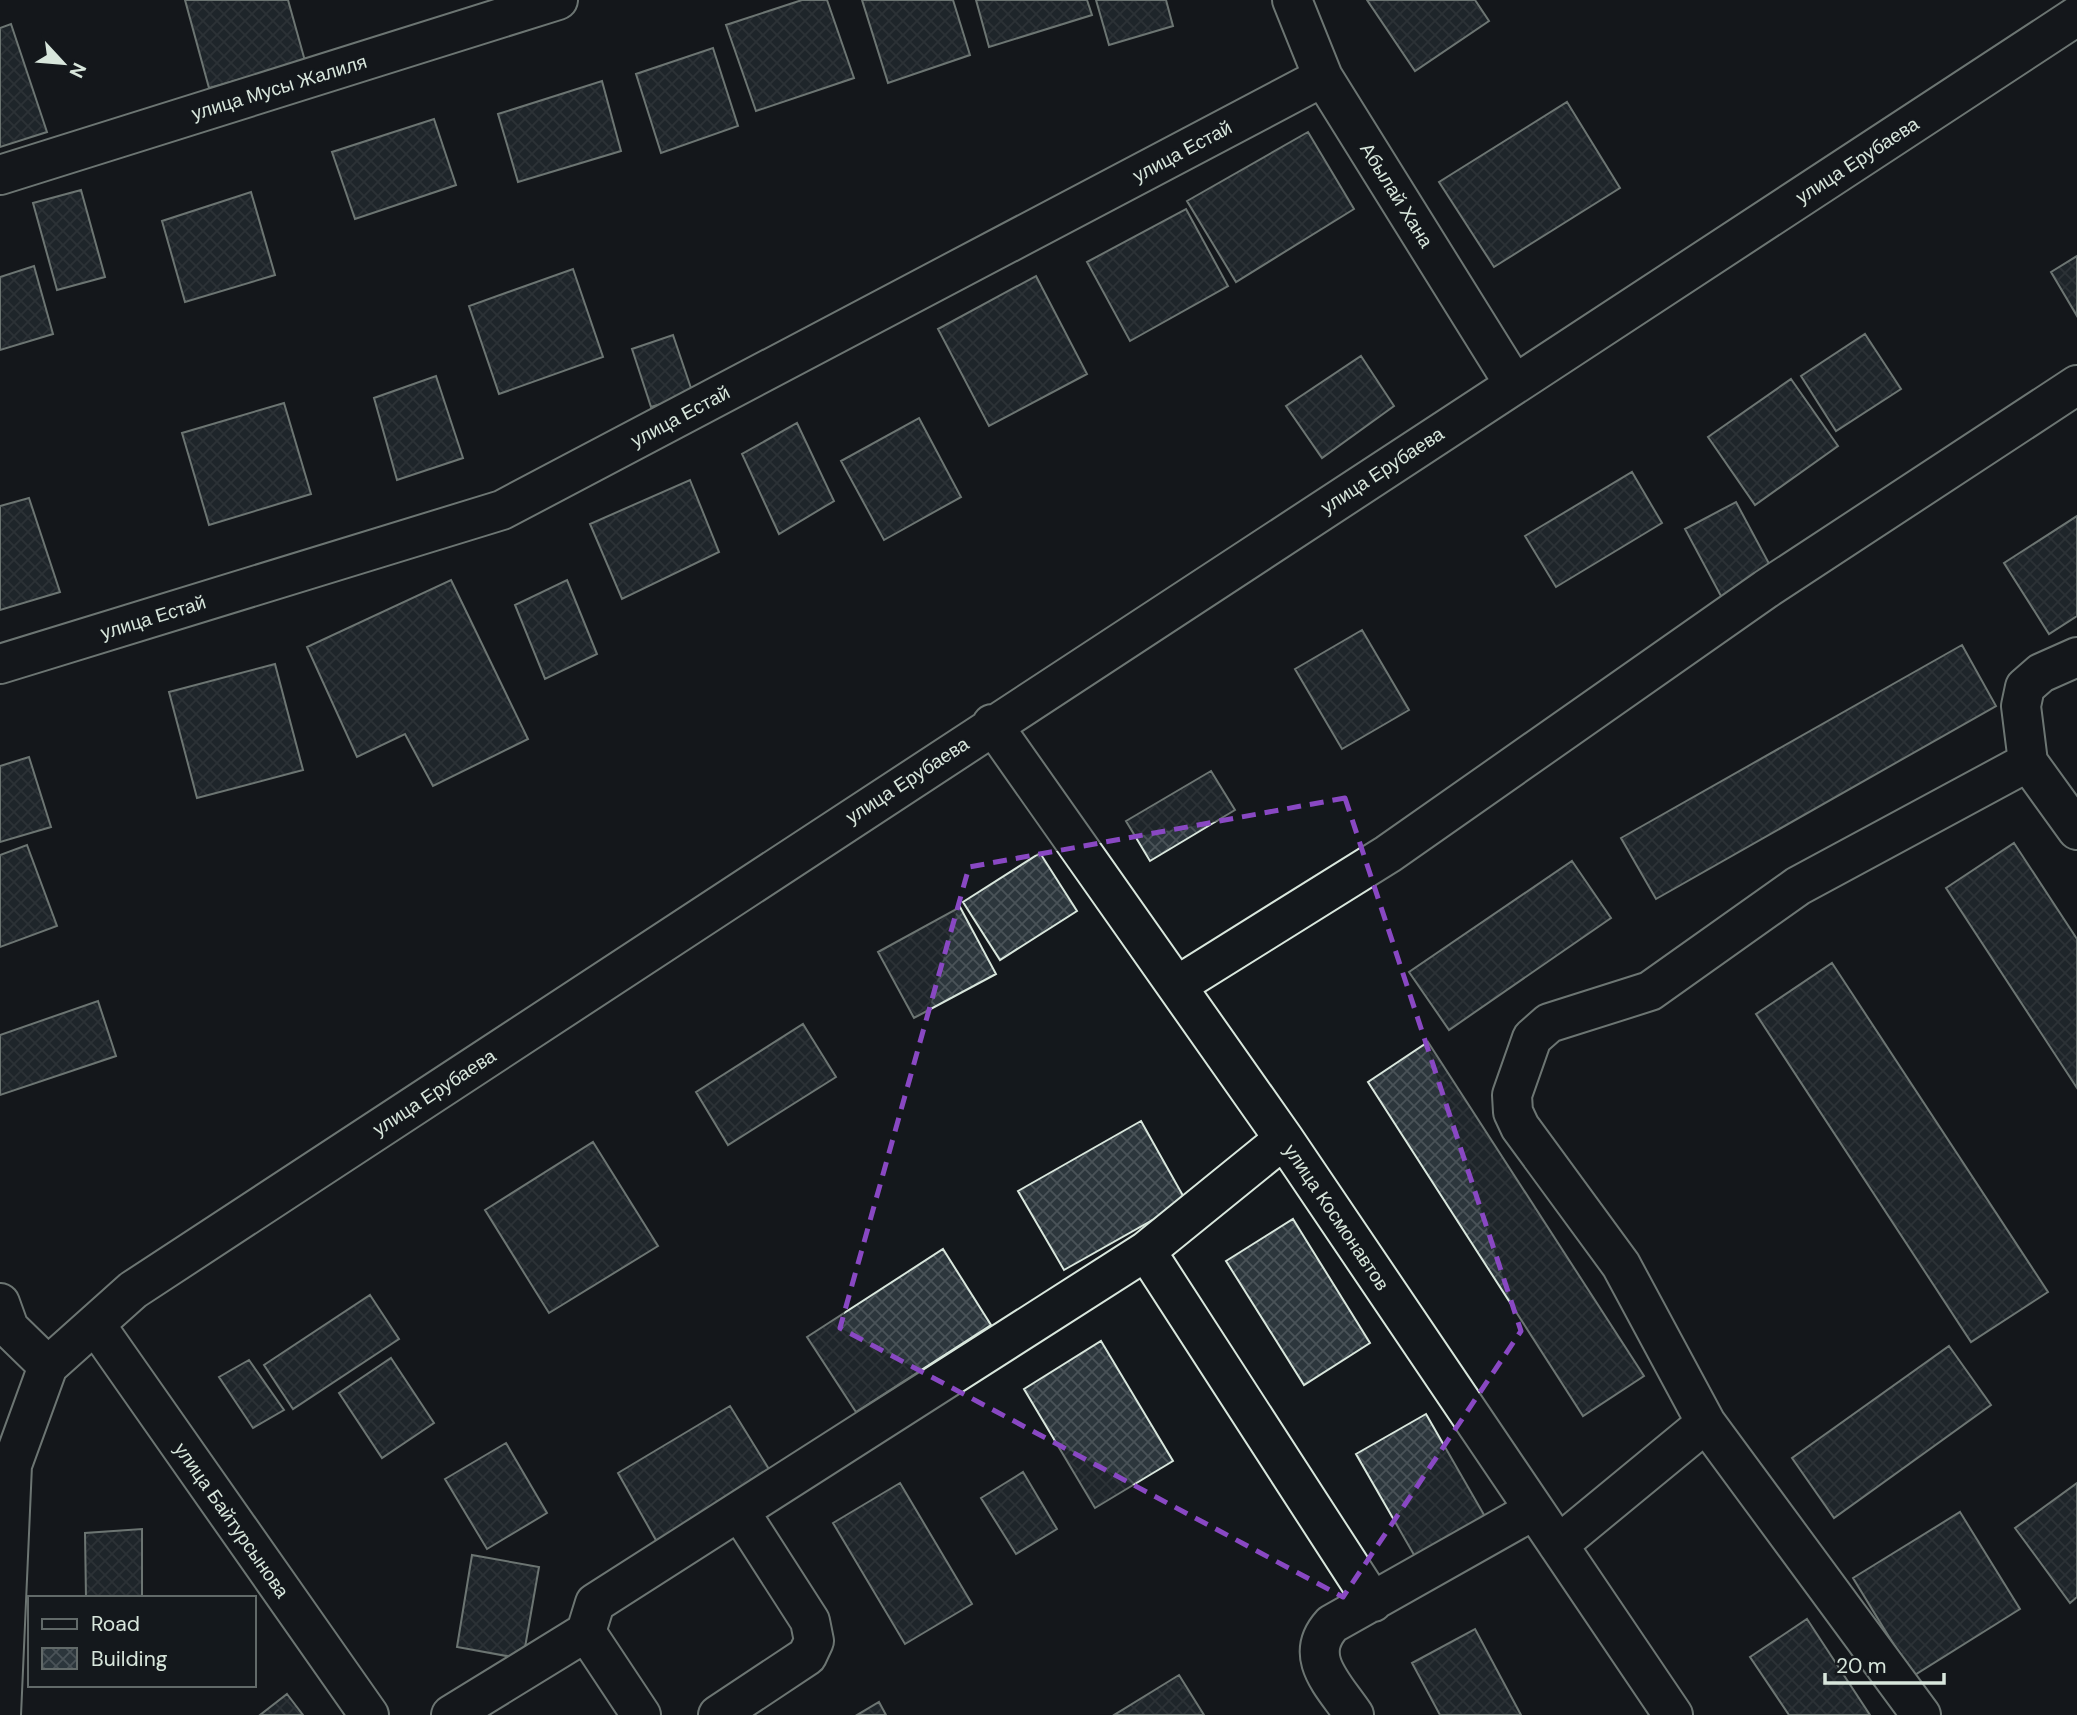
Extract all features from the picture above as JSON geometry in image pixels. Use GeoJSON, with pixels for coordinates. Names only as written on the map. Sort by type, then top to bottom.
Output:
{"type":"FeatureCollection","features":[{"type":"Feature","properties":{"kind":"street","name":"улица Мусы Жалиля"},"geometry":{"type":"LineString","coordinates":[[0,174],[558,0]]}},
{"type":"Feature","properties":{"kind":"street","name":"Абылай Хана"},"geometry":{"type":"LineString","coordinates":[[1292,0],[1323,77],[1514,384]]}},
{"type":"Feature","properties":{"kind":"street","name":"улица Ерубаева"},"geometry":{"type":"LineString","coordinates":[[1,1715],[12,1465],[48,1366],[133,1290],[992,724],[2077,16]]}},
{"type":"Feature","properties":{"kind":"street","name":"улица Естай"},"geometry":{"type":"LineString","coordinates":[[0,664],[502,510],[1323,77]]}},
{"type":"Feature","properties":{"kind":"street"},"geometry":{"type":"LineString","coordinates":[[1178,985],[1388,854],[1766,589],[2077,385]]}},
{"type":"Feature","properties":{"kind":"street"},"geometry":{"type":"LineString","coordinates":[[2077,657],[2041,673],[2025,687],[2021,706],[2028,762],[2077,830]]}},
{"type":"Feature","properties":{"kind":"street","name":"улица Космонавтов"},"geometry":{"type":"LineString","coordinates":[[992,724],[1284,1139],[1673,1715]]}},
{"type":"Feature","properties":{"kind":"street"},"geometry":{"type":"LineString","coordinates":[[1921,1715],[1706,1423],[1620,1265],[1513,1112],[1512,1095],[1532,1038],[1549,1023],[1650,990],[1798,886],[2028,762]]}},
{"type":"Feature","properties":{"kind":"street"},"geometry":{"type":"LineString","coordinates":[[451,1715],[586,1632],[595,1603],[1146,1251],[1284,1139]]}},
{"type":"Feature","properties":{"kind":"street"},"geometry":{"type":"LineString","coordinates":[[1146,1251],[1373,1602]]}},
{"type":"Feature","properties":{"kind":"street"},"geometry":{"type":"LineString","coordinates":[[0,1303],[9,1328],[48,1366]]}},
{"type":"Feature","properties":{"kind":"street","name":"улица Байтурсынова"},"geometry":{"type":"LineString","coordinates":[[94,1324],[369,1715]]}},
{"type":"Feature","properties":{"kind":"street"},"geometry":{"type":"LineString","coordinates":[[1558,1545],[1706,1423]]}},
{"type":"Feature","properties":{"kind":"street"},"geometry":{"type":"LineString","coordinates":[[1354,1715],[1322,1668],[1317,1651],[1322,1635],[1332,1624],[1534,1510]]}},
{"type":"Feature","properties":{"kind":"street"},"geometry":{"type":"LineString","coordinates":[[718,1715],[807,1656],[814,1641],[810,1621],[740,1512]]}},
{"type":"Feature","properties":{"kind":"street"},"geometry":{"type":"LineString","coordinates":[[586,1632],[641,1715]]}},
{"type":"Feature","properties":{"kind":"highlighted area"},"geometry":{"type":"Polygon","coordinates":[[[1345,798],[1521,1331],[1343,1597],[840,1328],[969,867],[1345,798]]]}},
{"type":"Feature","properties":{"kind":"building"},"geometry":{"type":"Polygon","coordinates":[[[185,0],[288,0],[305,61],[209,88],[185,0]]]}},
{"type":"Feature","properties":{"kind":"building"},"geometry":{"type":"Polygon","coordinates":[[[802,0],[827,0],[854,78],[756,111],[726,25],[802,0]]]}},
{"type":"Feature","properties":{"kind":"building"},"geometry":{"type":"Polygon","coordinates":[[[862,0],[953,0],[970,55],[888,83],[862,0]]]}},
{"type":"Feature","properties":{"kind":"building"},"geometry":{"type":"Polygon","coordinates":[[[976,0],[1087,0],[1092,15],[989,47],[976,0]]]}},
{"type":"Feature","properties":{"kind":"building"},"geometry":{"type":"Polygon","coordinates":[[[1096,0],[1166,0],[1173,26],[1109,45],[1096,0]]]}},
{"type":"Feature","properties":{"kind":"building"},"geometry":{"type":"Polygon","coordinates":[[[1367,0],[1475,0],[1489,21],[1415,71],[1367,0]]]}},
{"type":"Feature","properties":{"kind":"building"},"geometry":{"type":"Polygon","coordinates":[[[11,24],[47,132],[0,147],[0,28],[11,24]]]}},
{"type":"Feature","properties":{"kind":"building"},"geometry":{"type":"Polygon","coordinates":[[[713,48],[738,126],[661,153],[636,74],[713,48]]]}},
{"type":"Feature","properties":{"kind":"building"},"geometry":{"type":"Polygon","coordinates":[[[602,81],[621,151],[518,182],[498,114],[602,81]]]}},
{"type":"Feature","properties":{"kind":"building"},"geometry":{"type":"Polygon","coordinates":[[[1567,102],[1620,188],[1494,267],[1439,182],[1567,102]]]}},
{"type":"Feature","properties":{"kind":"building"},"geometry":{"type":"Polygon","coordinates":[[[434,119],[456,185],[355,219],[332,152],[434,119]]]}},
{"type":"Feature","properties":{"kind":"building"},"geometry":{"type":"Polygon","coordinates":[[[1308,132],[1354,209],[1236,282],[1187,201],[1308,132]]]}},
{"type":"Feature","properties":{"kind":"building"},"geometry":{"type":"Polygon","coordinates":[[[81,190],[105,277],[57,290],[33,203],[81,190]]]}},
{"type":"Feature","properties":{"kind":"building"},"geometry":{"type":"Polygon","coordinates":[[[251,192],[275,275],[185,302],[162,221],[251,192]]]}},
{"type":"Feature","properties":{"kind":"building"},"geometry":{"type":"Polygon","coordinates":[[[1186,209],[1228,286],[1130,341],[1087,262],[1186,209]]]}},
{"type":"Feature","properties":{"kind":"building"},"geometry":{"type":"Polygon","coordinates":[[[2077,256],[2077,316],[2051,272],[2077,256]]]}},
{"type":"Feature","properties":{"kind":"building"},"geometry":{"type":"Polygon","coordinates":[[[34,266],[53,334],[0,350],[0,277],[34,266]]]}},
{"type":"Feature","properties":{"kind":"building"},"geometry":{"type":"Polygon","coordinates":[[[573,269],[603,357],[499,394],[469,306],[573,269]]]}},
{"type":"Feature","properties":{"kind":"building"},"geometry":{"type":"Polygon","coordinates":[[[1036,276],[1087,374],[989,426],[938,329],[1036,276]]]}},
{"type":"Feature","properties":{"kind":"building"},"geometry":{"type":"Polygon","coordinates":[[[1865,334],[1901,389],[1836,431],[1801,376],[1865,334]]]}},
{"type":"Feature","properties":{"kind":"building"},"geometry":{"type":"Polygon","coordinates":[[[673,335],[693,394],[651,407],[632,349],[673,335]]]}},
{"type":"Feature","properties":{"kind":"building"},"geometry":{"type":"Polygon","coordinates":[[[1361,356],[1394,406],[1322,458],[1286,406],[1361,356]]]}},
{"type":"Feature","properties":{"kind":"building"},"geometry":{"type":"Polygon","coordinates":[[[436,376],[463,458],[397,480],[374,398],[436,376]]]}},
{"type":"Feature","properties":{"kind":"building"},"geometry":{"type":"Polygon","coordinates":[[[1791,379],[1838,446],[1755,505],[1708,437],[1791,379]]]}},
{"type":"Feature","properties":{"kind":"building"},"geometry":{"type":"Polygon","coordinates":[[[284,403],[311,494],[209,525],[182,433],[284,403]]]}},
{"type":"Feature","properties":{"kind":"building"},"geometry":{"type":"Polygon","coordinates":[[[919,418],[961,497],[884,540],[841,461],[919,418]]]}},
{"type":"Feature","properties":{"kind":"building"},"geometry":{"type":"Polygon","coordinates":[[[797,423],[834,501],[779,534],[742,454],[797,423]]]}},
{"type":"Feature","properties":{"kind":"building"},"geometry":{"type":"Polygon","coordinates":[[[1632,472],[1662,523],[1556,587],[1525,536],[1632,472]]]}},
{"type":"Feature","properties":{"kind":"building"},"geometry":{"type":"Polygon","coordinates":[[[690,480],[719,552],[622,599],[590,524],[690,480]]]}},
{"type":"Feature","properties":{"kind":"building"},"geometry":{"type":"Polygon","coordinates":[[[29,498],[60,592],[0,610],[0,506],[29,498]]]}},
{"type":"Feature","properties":{"kind":"building"},"geometry":{"type":"Polygon","coordinates":[[[1736,502],[1773,571],[1722,598],[1685,529],[1736,502]]]}},
{"type":"Feature","properties":{"kind":"building"},"geometry":{"type":"Polygon","coordinates":[[[2077,516],[2077,616],[2049,634],[2004,563],[2077,516]]]}},
{"type":"Feature","properties":{"kind":"building"},"geometry":{"type":"Polygon","coordinates":[[[451,580],[528,739],[433,786],[405,734],[357,757],[307,647],[451,580]]]}},
{"type":"Feature","properties":{"kind":"building"},"geometry":{"type":"Polygon","coordinates":[[[567,580],[597,654],[545,679],[515,605],[567,580]]]}},
{"type":"Feature","properties":{"kind":"building"},"geometry":{"type":"Polygon","coordinates":[[[1362,630],[1409,710],[1342,749],[1295,669],[1362,630]]]}},
{"type":"Feature","properties":{"kind":"building"},"geometry":{"type":"Polygon","coordinates":[[[1962,645],[1996,706],[1656,899],[1621,838],[1962,645]]]}},
{"type":"Feature","properties":{"kind":"building"},"geometry":{"type":"Polygon","coordinates":[[[275,664],[303,770],[197,798],[169,692],[275,664]]]}},
{"type":"Feature","properties":{"kind":"building"},"geometry":{"type":"Polygon","coordinates":[[[29,757],[51,827],[0,842],[0,766],[29,757]]]}},
{"type":"Feature","properties":{"kind":"building"},"geometry":{"type":"Polygon","coordinates":[[[1211,771],[1235,810],[1150,861],[1126,821],[1211,771]]]}},
{"type":"Feature","properties":{"kind":"building"},"geometry":{"type":"Polygon","coordinates":[[[2014,843],[2077,939],[2077,1088],[1946,888],[2014,843]]]}},
{"type":"Feature","properties":{"kind":"building"},"geometry":{"type":"Polygon","coordinates":[[[27,845],[57,926],[0,947],[0,855],[27,845]]]}},
{"type":"Feature","properties":{"kind":"building"},"geometry":{"type":"Polygon","coordinates":[[[1040,853],[1077,911],[1000,960],[963,902],[1040,853]]]}},
{"type":"Feature","properties":{"kind":"building"},"geometry":{"type":"Polygon","coordinates":[[[1572,861],[1611,918],[1449,1030],[1409,972],[1572,861]]]}},
{"type":"Feature","properties":{"kind":"building"},"geometry":{"type":"Polygon","coordinates":[[[960,907],[996,974],[914,1018],[878,952],[960,907]]]}},
{"type":"Feature","properties":{"kind":"building"},"geometry":{"type":"Polygon","coordinates":[[[1832,963],[2048,1292],[1971,1342],[1756,1014],[1832,963]]]}},
{"type":"Feature","properties":{"kind":"building"},"geometry":{"type":"Polygon","coordinates":[[[98,1001],[116,1056],[0,1095],[0,1035],[98,1001]]]}},
{"type":"Feature","properties":{"kind":"building"},"geometry":{"type":"Polygon","coordinates":[[[803,1024],[836,1077],[728,1145],[696,1092],[803,1024]]]}},
{"type":"Feature","properties":{"kind":"building"},"geometry":{"type":"Polygon","coordinates":[[[1428,1042],[1644,1376],[1583,1416],[1368,1082],[1428,1042]]]}},
{"type":"Feature","properties":{"kind":"building"},"geometry":{"type":"Polygon","coordinates":[[[1141,1121],[1186,1201],[1064,1270],[1018,1191],[1141,1121]]]}},
{"type":"Feature","properties":{"kind":"building"},"geometry":{"type":"Polygon","coordinates":[[[593,1142],[658,1246],[549,1313],[485,1210],[593,1142]]]}},
{"type":"Feature","properties":{"kind":"building"},"geometry":{"type":"Polygon","coordinates":[[[1293,1219],[1370,1343],[1304,1385],[1226,1261],[1293,1219]]]}},
{"type":"Feature","properties":{"kind":"building"},"geometry":{"type":"Polygon","coordinates":[[[943,1249],[991,1325],[856,1412],[807,1337],[943,1249]]]}},
{"type":"Feature","properties":{"kind":"building"},"geometry":{"type":"Polygon","coordinates":[[[370,1295],[399,1339],[293,1409],[264,1365],[370,1295]]]}},
{"type":"Feature","properties":{"kind":"building"},"geometry":{"type":"Polygon","coordinates":[[[1101,1341],[1173,1461],[1095,1508],[1024,1389],[1101,1341]]]}},
{"type":"Feature","properties":{"kind":"building"},"geometry":{"type":"Polygon","coordinates":[[[1949,1346],[1991,1405],[1834,1518],[1792,1458],[1949,1346]]]}},
{"type":"Feature","properties":{"kind":"building"},"geometry":{"type":"Polygon","coordinates":[[[391,1358],[434,1423],[382,1458],[339,1393],[391,1358]]]}},
{"type":"Feature","properties":{"kind":"building"},"geometry":{"type":"Polygon","coordinates":[[[249,1360],[284,1410],[253,1428],[219,1377],[249,1360]]]}},
{"type":"Feature","properties":{"kind":"building"},"geometry":{"type":"Polygon","coordinates":[[[730,1406],[772,1474],[657,1542],[618,1473],[730,1406]]]}},
{"type":"Feature","properties":{"kind":"building"},"geometry":{"type":"Polygon","coordinates":[[[1426,1414],[1491,1527],[1421,1567],[1356,1454],[1426,1414]]]}},
{"type":"Feature","properties":{"kind":"building"},"geometry":{"type":"Polygon","coordinates":[[[506,1443],[547,1513],[487,1549],[445,1479],[506,1443]]]}},
{"type":"Feature","properties":{"kind":"building"},"geometry":{"type":"Polygon","coordinates":[[[1023,1472],[1057,1529],[1016,1554],[981,1498],[1023,1472]]]}},
{"type":"Feature","properties":{"kind":"building"},"geometry":{"type":"Polygon","coordinates":[[[900,1483],[972,1604],[905,1644],[833,1523],[900,1483]]]}},
{"type":"Feature","properties":{"kind":"building"},"geometry":{"type":"Polygon","coordinates":[[[2077,1483],[2077,1597],[2070,1603],[2015,1528],[2077,1483]]]}},
{"type":"Feature","properties":{"kind":"building"},"geometry":{"type":"Polygon","coordinates":[[[1960,1512],[2020,1609],[1913,1676],[1853,1578],[1960,1512]]]}},
{"type":"Feature","properties":{"kind":"building"},"geometry":{"type":"Polygon","coordinates":[[[142,1529],[142,1596],[86,1596],[85,1533],[142,1529]]]}},
{"type":"Feature","properties":{"kind":"building"},"geometry":{"type":"Polygon","coordinates":[[[472,1555],[539,1567],[523,1659],[457,1647],[472,1555]]]}},
{"type":"Feature","properties":{"kind":"building"},"geometry":{"type":"Polygon","coordinates":[[[1807,1619],[1870,1715],[1789,1715],[1750,1657],[1807,1619]]]}},
{"type":"Feature","properties":{"kind":"building"},"geometry":{"type":"Polygon","coordinates":[[[1475,1629],[1521,1715],[1440,1715],[1412,1663],[1475,1629]]]}},
{"type":"Feature","properties":{"kind":"building"},"geometry":{"type":"Polygon","coordinates":[[[1179,1675],[1204,1715],[1114,1715],[1179,1675]]]}},
{"type":"Feature","properties":{"kind":"building"},"geometry":{"type":"Polygon","coordinates":[[[287,1694],[303,1715],[260,1715],[287,1694]]]}},
{"type":"Feature","properties":{"kind":"building"},"geometry":{"type":"Polygon","coordinates":[[[879,1702],[886,1715],[857,1715],[879,1702]]]}}]}
